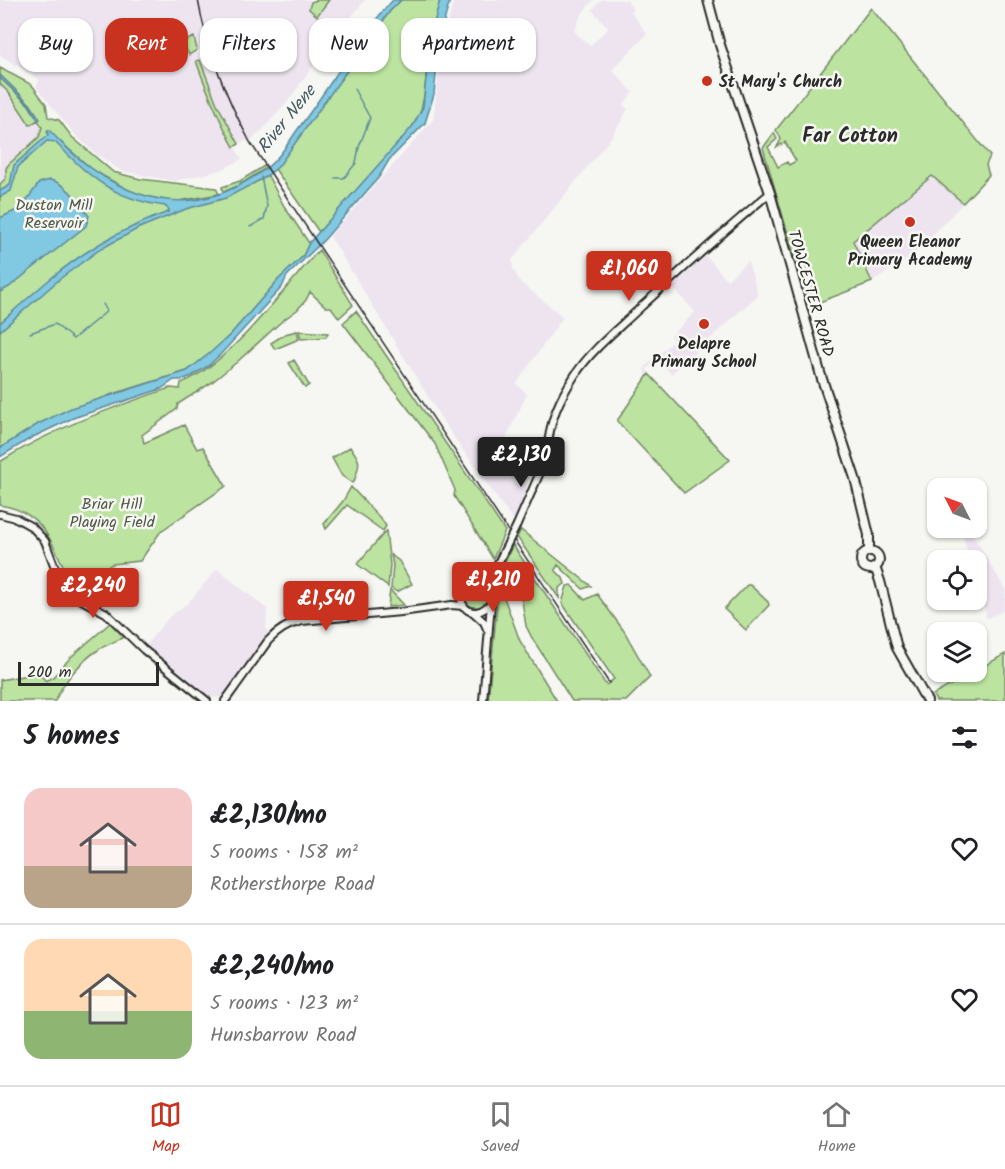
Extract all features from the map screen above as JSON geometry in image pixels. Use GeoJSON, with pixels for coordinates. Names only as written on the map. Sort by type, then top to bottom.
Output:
{"type":"FeatureCollection","features":[{"type":"Feature","properties":{"kind":"main road","name":"TOWCESTER ROAD"},"geometry":{"type":"LineString","coordinates":[[710,0],[720,45],[770,193],[821,376],[855,478],[869,535],[869,551]]}},
{"type":"Feature","properties":{"kind":"main road"},"geometry":{"type":"LineString","coordinates":[[869,551],[878,555],[879,561],[874,567],[867,568],[862,563],[863,555],[869,551]]}},
{"type":"Feature","properties":{"kind":"main road"},"geometry":{"type":"LineString","coordinates":[[874,567],[880,581],[897,648],[927,701]]}},
{"type":"Feature","properties":{"kind":"street"},"geometry":{"type":"LineString","coordinates":[[545,461],[541,453],[548,448],[550,423],[576,374],[588,359],[668,283],[770,193]]}},
{"type":"Feature","properties":{"kind":"street"},"geometry":{"type":"LineString","coordinates":[[545,461],[553,461],[555,456],[554,450],[548,448]]}},
{"type":"Feature","properties":{"kind":"street"},"geometry":{"type":"LineString","coordinates":[[483,701],[492,586],[496,567],[545,461]]}},
{"type":"Feature","properties":{"kind":"street"},"geometry":{"type":"LineString","coordinates":[[0,514],[16,518],[32,527],[45,541],[60,581],[69,592],[106,614],[144,650],[207,701]]}},
{"type":"Feature","properties":{"kind":"street"},"geometry":{"type":"LineString","coordinates":[[463,606],[460,597],[463,582],[471,576],[482,574],[496,567]]}},
{"type":"Feature","properties":{"kind":"street"},"geometry":{"type":"LineString","coordinates":[[482,574],[492,586]]}},
{"type":"Feature","properties":{"kind":"street"},"geometry":{"type":"LineString","coordinates":[[452,605],[460,597]]}},
{"type":"Feature","properties":{"kind":"street"},"geometry":{"type":"LineString","coordinates":[[473,612],[482,610],[491,603]]}},
{"type":"Feature","properties":{"kind":"street"},"geometry":{"type":"LineString","coordinates":[[225,701],[268,641],[287,626],[302,621],[452,605],[463,606],[473,612],[484,622],[488,632]]}},
{"type":"Feature","properties":{"kind":"shaded area"},"geometry":{"type":"Polygon","coordinates":[[[0,0],[365,0],[350,18],[309,18],[309,71],[262,131],[249,142],[245,141],[235,147],[242,159],[221,170],[175,181],[121,171],[95,153],[77,137],[36,87],[40,80],[27,72],[93,72],[93,18],[18,18],[18,66],[0,55],[0,0]]]}},
{"type":"Feature","properties":{"kind":"shaded area"},"geometry":{"type":"Polygon","coordinates":[[[454,0],[593,0],[583,12],[574,31],[590,46],[609,28],[592,10],[601,0],[627,0],[633,10],[631,12],[647,34],[612,70],[633,92],[623,105],[628,109],[610,139],[512,260],[513,269],[521,283],[563,317],[516,384],[527,394],[504,442],[536,456],[517,516],[512,519],[446,426],[330,236],[433,120],[439,72],[536,72],[536,18],[449,18],[454,0]]]}},
{"type":"Feature","properties":{"kind":"shaded area"},"geometry":{"type":"Polygon","coordinates":[[[0,78],[29,105],[42,126],[39,137],[6,168],[6,178],[0,184],[0,78]]]}},
{"type":"Feature","properties":{"kind":"shaded area","name":"Queen Eleanor Primary Academy"},"geometry":{"type":"Polygon","coordinates":[[[932,175],[963,203],[911,257],[872,282],[853,241],[932,175]]]}},
{"type":"Feature","properties":{"kind":"shaded area","name":"Delapre Primary School"},"geometry":{"type":"Polygon","coordinates":[[[706,256],[727,280],[748,261],[758,295],[671,374],[657,359],[647,369],[649,374],[647,378],[645,367],[674,341],[671,336],[695,312],[672,286],[706,256]]]}},
{"type":"Feature","properties":{"kind":"shaded area"},"geometry":{"type":"Polygon","coordinates":[[[963,538],[975,538],[982,550],[967,550],[963,538]]]}},
{"type":"Feature","properties":{"kind":"shaded area"},"geometry":{"type":"Polygon","coordinates":[[[987,559],[1005,589],[1005,610],[987,618],[985,610],[987,610],[987,559]]]}},
{"type":"Feature","properties":{"kind":"shaded area"},"geometry":{"type":"Polygon","coordinates":[[[217,569],[267,609],[266,630],[269,633],[224,695],[217,698],[211,697],[146,645],[169,617],[189,602],[217,569]]]}},
{"type":"Feature","properties":{"kind":"green space"},"geometry":{"type":"Polygon","coordinates":[[[329,0],[317,16],[309,9],[311,2],[329,0]]]}},
{"type":"Feature","properties":{"kind":"green space"},"geometry":{"type":"Polygon","coordinates":[[[401,0],[440,0],[436,18],[401,18],[401,72],[427,72],[420,114],[409,132],[319,232],[275,169],[346,72],[389,72],[389,18],[385,18],[401,0]]]}},
{"type":"Feature","properties":{"kind":"green space"},"geometry":{"type":"Polygon","coordinates":[[[871,8],[990,156],[986,165],[989,175],[963,203],[932,176],[853,241],[872,282],[812,305],[808,302],[763,148],[774,133],[777,139],[768,147],[778,167],[787,162],[789,165],[796,161],[785,142],[777,147],[781,139],[776,130],[871,8]]]}},
{"type":"Feature","properties":{"kind":"green space"},"geometry":{"type":"Polygon","coordinates":[[[194,37],[197,50],[189,55],[188,53],[188,40],[194,37]]]}},
{"type":"Feature","properties":{"kind":"green space"},"geometry":{"type":"Polygon","coordinates":[[[200,60],[200,72],[196,61],[200,60]]]}},
{"type":"Feature","properties":{"kind":"green space"},"geometry":{"type":"Polygon","coordinates":[[[0,68],[32,85],[46,104],[48,117],[59,120],[72,137],[113,172],[140,179],[216,188],[219,194],[173,202],[136,194],[94,171],[55,137],[92,173],[127,193],[178,207],[214,198],[252,184],[267,174],[284,206],[309,243],[302,258],[279,279],[230,335],[187,371],[110,395],[0,452],[0,184],[6,178],[6,168],[39,137],[42,127],[38,120],[30,125],[9,93],[0,84],[0,78],[29,105],[39,118],[30,104],[0,75],[0,68]]]}},
{"type":"Feature","properties":{"kind":"green space"},"geometry":{"type":"Polygon","coordinates":[[[200,72],[205,72],[217,104],[239,144],[234,147],[218,116],[200,72]]]}},
{"type":"Feature","properties":{"kind":"green space"},"geometry":{"type":"Polygon","coordinates":[[[264,166],[266,168],[238,186],[223,192],[222,187],[240,181],[264,166]]]}},
{"type":"Feature","properties":{"kind":"green space","name":"Briar Hill Playing Field"},"geometry":{"type":"Polygon","coordinates":[[[319,250],[353,305],[339,318],[331,307],[326,307],[310,292],[297,310],[237,362],[211,383],[178,404],[177,409],[142,435],[144,443],[184,425],[197,449],[203,447],[226,486],[161,531],[140,561],[112,564],[75,588],[55,548],[40,525],[17,509],[0,505],[0,462],[40,439],[83,420],[170,388],[180,389],[181,383],[199,374],[236,343],[319,250]]]}},
{"type":"Feature","properties":{"kind":"green space"},"geometry":{"type":"Polygon","coordinates":[[[356,311],[505,531],[493,559],[454,496],[455,490],[435,444],[343,323],[356,311]]]}},
{"type":"Feature","properties":{"kind":"green space"},"geometry":{"type":"Polygon","coordinates":[[[297,331],[299,339],[275,349],[271,343],[285,334],[297,331]]]}},
{"type":"Feature","properties":{"kind":"green space"},"geometry":{"type":"Polygon","coordinates":[[[299,331],[328,333],[326,337],[301,339],[299,331]]]}},
{"type":"Feature","properties":{"kind":"green space"},"geometry":{"type":"Polygon","coordinates":[[[294,360],[309,385],[305,388],[289,363],[294,360]]]}},
{"type":"Feature","properties":{"kind":"green space"},"geometry":{"type":"Polygon","coordinates":[[[649,374],[730,460],[684,493],[617,421],[649,374]]]}},
{"type":"Feature","properties":{"kind":"green space"},"geometry":{"type":"Polygon","coordinates":[[[350,447],[359,464],[352,483],[342,476],[332,458],[350,447]]]}},
{"type":"Feature","properties":{"kind":"green space"},"geometry":{"type":"Polygon","coordinates":[[[351,487],[382,520],[386,526],[383,531],[347,505],[326,529],[324,524],[351,487]]]}},
{"type":"Feature","properties":{"kind":"green space"},"geometry":{"type":"Polygon","coordinates":[[[521,530],[591,586],[583,589],[558,565],[555,570],[563,578],[565,584],[559,588],[559,598],[517,537],[521,530]]]}},
{"type":"Feature","properties":{"kind":"green space"},"geometry":{"type":"Polygon","coordinates":[[[386,531],[390,565],[388,587],[357,564],[386,531]]]}},
{"type":"Feature","properties":{"kind":"green space"},"geometry":{"type":"Polygon","coordinates":[[[513,545],[606,685],[614,679],[562,603],[567,586],[571,585],[585,600],[597,594],[624,631],[650,677],[626,701],[572,701],[526,626],[522,601],[505,561],[513,545]]]}},
{"type":"Feature","properties":{"kind":"green space"},"geometry":{"type":"Polygon","coordinates":[[[391,555],[399,561],[412,584],[397,592],[391,588],[393,565],[391,555]]]}},
{"type":"Feature","properties":{"kind":"green space"},"geometry":{"type":"Polygon","coordinates":[[[476,579],[486,583],[490,593],[486,603],[476,607],[466,603],[462,593],[466,583],[476,579]]]}},
{"type":"Feature","properties":{"kind":"green space"},"geometry":{"type":"Polygon","coordinates":[[[499,584],[520,641],[557,701],[488,701],[499,584]]]}},
{"type":"Feature","properties":{"kind":"green space"},"geometry":{"type":"Polygon","coordinates":[[[747,585],[750,585],[769,605],[746,630],[724,609],[747,585]]]}},
{"type":"Feature","properties":{"kind":"green space"},"geometry":{"type":"Polygon","coordinates":[[[390,590],[404,605],[388,607],[390,590]]]}},
{"type":"Feature","properties":{"kind":"green space"},"geometry":{"type":"Polygon","coordinates":[[[110,623],[124,637],[101,648],[85,660],[73,672],[55,701],[0,701],[0,680],[40,673],[46,681],[110,623]]]}},
{"type":"Feature","properties":{"kind":"green space"},"geometry":{"type":"Polygon","coordinates":[[[1005,654],[1005,701],[936,701],[933,695],[956,682],[987,682],[987,664],[1005,654]]]}},
{"type":"Feature","properties":{"kind":"water"},"geometry":{"type":"Polygon","coordinates":[[[393,0],[401,0],[385,18],[377,18],[393,0]]]}},
{"type":"Feature","properties":{"kind":"water"},"geometry":{"type":"Polygon","coordinates":[[[440,0],[450,0],[445,18],[436,18],[440,0]]]}},
{"type":"Feature","properties":{"kind":"water"},"geometry":{"type":"Polygon","coordinates":[[[338,72],[346,72],[278,167],[264,178],[226,198],[186,209],[139,228],[99,250],[61,278],[0,331],[0,323],[68,265],[111,237],[169,210],[165,206],[131,198],[104,185],[55,142],[47,141],[18,167],[11,191],[0,197],[0,191],[10,185],[14,165],[48,135],[47,131],[49,130],[91,168],[114,182],[138,193],[163,199],[189,200],[216,195],[255,176],[277,158],[338,72]]]}},
{"type":"Feature","properties":{"kind":"water"},"geometry":{"type":"Polygon","coordinates":[[[427,72],[436,72],[434,94],[425,123],[389,160],[379,177],[323,241],[287,276],[282,287],[208,366],[192,376],[174,380],[161,389],[73,418],[31,438],[0,457],[0,448],[38,424],[71,408],[187,371],[210,353],[230,335],[279,279],[303,256],[309,243],[412,127],[423,107],[427,72]]]}},
{"type":"Feature","properties":{"kind":"water"},"geometry":{"type":"Polygon","coordinates":[[[0,75],[30,104],[40,119],[38,120],[29,105],[0,78],[0,75]]]}},
{"type":"Feature","properties":{"kind":"water","name":"Duston Mill Reservoir"},"geometry":{"type":"Polygon","coordinates":[[[50,180],[62,185],[77,200],[89,216],[86,226],[0,292],[0,218],[21,208],[39,183],[50,180]]]}},
{"type":"Feature","properties":{"kind":"waterway"},"geometry":{"type":"LineString","coordinates":[[335,178],[344,178],[356,163],[359,147],[370,118],[354,89]]}},
{"type":"Feature","properties":{"kind":"waterway"},"geometry":{"type":"LineString","coordinates":[[250,227],[264,219],[267,206],[261,177]]}},
{"type":"Feature","properties":{"kind":"waterway"},"geometry":{"type":"LineString","coordinates":[[30,333],[55,324],[73,339],[107,311],[103,304]]}},
{"type":"Feature","properties":{"kind":"railway"},"geometry":{"type":"LineString","coordinates":[[198,0],[218,73],[250,142],[609,683]]}},
{"type":"Feature","properties":{"kind":"place","name":"St Mary's Church"},"geometry":{"type":"Point","coordinates":[707,81]}},
{"type":"Feature","properties":{"kind":"place","name":"Queen Eleanor Primary Academy"},"geometry":{"type":"Point","coordinates":[910,222]}},
{"type":"Feature","properties":{"kind":"place","name":"Delapre Primary School"},"geometry":{"type":"Point","coordinates":[704,324]}},
{"type":"Feature","properties":{"kind":"district","name":"Far Cotton"},"geometry":{"type":"Point","coordinates":[850,135]}},
{"type":"Feature","properties":{"kind":"water label","name":"River Nene"},"geometry":{"type":"Point","coordinates":[286,119]}}]}
